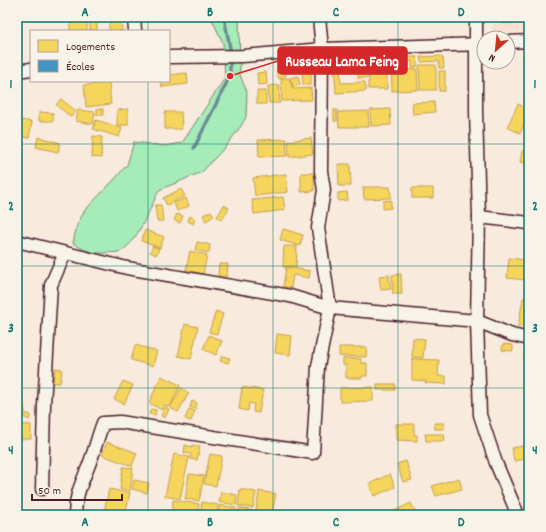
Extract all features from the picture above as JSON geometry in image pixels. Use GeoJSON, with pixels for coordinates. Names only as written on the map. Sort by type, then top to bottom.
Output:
{"type":"FeatureCollection","features":[{"type":"Feature","properties":{"kind":"street"},"geometry":{"type":"LineString","coordinates":[[134,17],[136,30]]}},
{"type":"Feature","properties":{"kind":"street"},"geometry":{"type":"LineString","coordinates":[[75,515],[75,502],[103,423],[120,422],[313,453],[318,366],[330,308],[318,228],[324,190],[321,171],[322,49],[319,17]]}},
{"type":"Feature","properties":{"kind":"street"},"geometry":{"type":"LineString","coordinates":[[476,17],[478,30]]}},
{"type":"Feature","properties":{"kind":"street"},"geometry":{"type":"LineString","coordinates":[[516,42],[529,41]]}},
{"type":"Feature","properties":{"kind":"street"},"geometry":{"type":"LineString","coordinates":[[170,57],[243,56],[322,49],[476,45]]}},
{"type":"Feature","properties":{"kind":"street"},"geometry":{"type":"LineString","coordinates":[[17,71],[30,69]]}},
{"type":"Feature","properties":{"kind":"street"},"geometry":{"type":"LineString","coordinates":[[480,70],[477,321],[480,415],[496,463],[518,515]]}},
{"type":"Feature","properties":{"kind":"street"},"geometry":{"type":"LineString","coordinates":[[479,217],[529,223]]}},
{"type":"Feature","properties":{"kind":"street"},"geometry":{"type":"LineString","coordinates":[[17,242],[127,268],[290,296],[330,308],[477,321],[512,335],[529,339]]}},
{"type":"Feature","properties":{"kind":"street"},"geometry":{"type":"LineString","coordinates":[[42,489],[44,405],[50,285],[65,253]]}},
{"type":"Feature","properties":{"kind":"shaded area"},"geometry":{"type":"Polygon","coordinates":[[[493,17],[529,17],[529,31],[492,30],[493,17]]]}},
{"type":"Feature","properties":{"kind":"green space"},"geometry":{"type":"Polygon","coordinates":[[[211,17],[239,17],[240,75],[247,92],[246,117],[241,126],[226,146],[202,172],[159,190],[137,234],[125,249],[118,252],[101,253],[80,248],[73,243],[77,225],[85,210],[127,165],[134,142],[165,146],[182,143],[225,78],[223,43],[211,17]]]}},
{"type":"Feature","properties":{"kind":"building: Logements"},"geometry":{"type":"Polygon","coordinates":[[[17,17],[21,17],[20,36],[17,35],[17,17]]]}},
{"type":"Feature","properties":{"kind":"building: Logements"},"geometry":{"type":"Polygon","coordinates":[[[90,18],[97,18],[97,30],[90,30],[90,18]]]}},
{"type":"Feature","properties":{"kind":"building: Logements"},"geometry":{"type":"Polygon","coordinates":[[[121,18],[122,30],[109,30],[109,19],[121,18]]]}},
{"type":"Feature","properties":{"kind":"building: Logements"},"geometry":{"type":"Polygon","coordinates":[[[70,22],[87,22],[87,30],[70,30],[70,22]]]}},
{"type":"Feature","properties":{"kind":"building: Logements"},"geometry":{"type":"Polygon","coordinates":[[[402,55],[402,57],[417,57],[417,67],[412,68],[412,61],[404,61],[404,70],[417,69],[418,90],[392,91],[391,56],[402,55]]]}},
{"type":"Feature","properties":{"kind":"building: Logements"},"geometry":{"type":"Polygon","coordinates":[[[440,56],[443,58],[444,68],[439,68],[439,61],[421,62],[420,57],[440,56]]]}},
{"type":"Feature","properties":{"kind":"building: Logements"},"geometry":{"type":"Polygon","coordinates":[[[368,57],[368,78],[358,78],[358,58],[368,57]]]}},
{"type":"Feature","properties":{"kind":"building: Logements"},"geometry":{"type":"Polygon","coordinates":[[[349,59],[349,66],[340,67],[341,83],[365,82],[366,91],[336,93],[334,62],[349,59]]]}},
{"type":"Feature","properties":{"kind":"building: Logements"},"geometry":{"type":"Polygon","coordinates":[[[369,59],[373,59],[373,70],[375,70],[375,68],[387,68],[387,89],[368,89],[369,59]]]}},
{"type":"Feature","properties":{"kind":"building: Logements"},"geometry":{"type":"Polygon","coordinates":[[[419,65],[436,65],[436,90],[420,90],[419,65]]]}},
{"type":"Feature","properties":{"kind":"building: Logements"},"geometry":{"type":"Polygon","coordinates":[[[311,67],[311,85],[303,85],[302,68],[311,67]]]}},
{"type":"Feature","properties":{"kind":"building: Logements"},"geometry":{"type":"Polygon","coordinates":[[[284,68],[286,76],[279,79],[276,71],[284,68]]]}},
{"type":"Feature","properties":{"kind":"building: Logements"},"geometry":{"type":"Polygon","coordinates":[[[439,71],[445,71],[445,91],[439,91],[439,71]]]}},
{"type":"Feature","properties":{"kind":"building: Logements"},"geometry":{"type":"Polygon","coordinates":[[[266,72],[267,84],[258,85],[257,73],[266,72]]]}},
{"type":"Feature","properties":{"kind":"building: Logements"},"geometry":{"type":"Polygon","coordinates":[[[187,73],[188,84],[162,87],[161,82],[170,82],[170,75],[187,73]]]}},
{"type":"Feature","properties":{"kind":"building: Logements"},"geometry":{"type":"Polygon","coordinates":[[[298,76],[300,85],[293,87],[290,78],[298,76]]]}},
{"type":"Feature","properties":{"kind":"building: Logements"},"geometry":{"type":"Polygon","coordinates":[[[289,78],[293,89],[311,88],[312,100],[282,101],[281,79],[289,78]]]}},
{"type":"Feature","properties":{"kind":"building: Logements"},"geometry":{"type":"Polygon","coordinates":[[[109,83],[111,104],[86,107],[84,85],[109,83]]]}},
{"type":"Feature","properties":{"kind":"building: Logements"},"geometry":{"type":"Polygon","coordinates":[[[279,85],[280,103],[269,103],[268,86],[279,85]]]}},
{"type":"Feature","properties":{"kind":"building: Logements"},"geometry":{"type":"Polygon","coordinates":[[[257,91],[266,91],[266,104],[257,104],[257,91]]]}},
{"type":"Feature","properties":{"kind":"building: Logements"},"geometry":{"type":"Polygon","coordinates":[[[61,99],[76,111],[71,117],[56,105],[61,99]]]}},
{"type":"Feature","properties":{"kind":"building: Logements"},"geometry":{"type":"Polygon","coordinates":[[[434,102],[435,112],[413,114],[412,103],[434,102]]]}},
{"type":"Feature","properties":{"kind":"building: Logements"},"geometry":{"type":"Polygon","coordinates":[[[518,104],[529,110],[529,115],[520,133],[507,127],[518,104]]]}},
{"type":"Feature","properties":{"kind":"building: Logements"},"geometry":{"type":"Polygon","coordinates":[[[97,109],[103,109],[103,115],[97,115],[97,109]]]}},
{"type":"Feature","properties":{"kind":"building: Logements"},"geometry":{"type":"Polygon","coordinates":[[[128,109],[128,125],[117,125],[117,110],[128,109]]]}},
{"type":"Feature","properties":{"kind":"building: Logements"},"geometry":{"type":"Polygon","coordinates":[[[390,109],[391,125],[371,126],[370,110],[390,109]]]}},
{"type":"Feature","properties":{"kind":"building: Logements"},"geometry":{"type":"Polygon","coordinates":[[[78,110],[95,112],[93,124],[76,121],[78,110]]]}},
{"type":"Feature","properties":{"kind":"building: Logements"},"geometry":{"type":"Polygon","coordinates":[[[334,110],[337,110],[337,121],[334,121],[334,110]]]}},
{"type":"Feature","properties":{"kind":"building: Logements"},"geometry":{"type":"Polygon","coordinates":[[[368,111],[369,127],[339,127],[338,112],[368,111]]]}},
{"type":"Feature","properties":{"kind":"building: Logements"},"geometry":{"type":"Polygon","coordinates":[[[39,112],[53,113],[53,121],[39,121],[39,112]]]}},
{"type":"Feature","properties":{"kind":"building: Logements"},"geometry":{"type":"Polygon","coordinates":[[[165,112],[181,112],[182,129],[165,129],[165,112]]]}},
{"type":"Feature","properties":{"kind":"building: Logements"},"geometry":{"type":"Polygon","coordinates":[[[22,120],[32,122],[29,138],[19,136],[22,120]]]}},
{"type":"Feature","properties":{"kind":"building: Logements"},"geometry":{"type":"Polygon","coordinates":[[[96,120],[122,128],[119,137],[93,129],[96,120]]]}},
{"type":"Feature","properties":{"kind":"building: Logements"},"geometry":{"type":"Polygon","coordinates":[[[93,136],[102,137],[101,158],[92,157],[93,136]]]}},
{"type":"Feature","properties":{"kind":"building: Logements"},"geometry":{"type":"Polygon","coordinates":[[[38,137],[60,143],[58,152],[36,147],[38,137]]]}},
{"type":"Feature","properties":{"kind":"building: Logements"},"geometry":{"type":"Polygon","coordinates":[[[311,138],[313,154],[289,157],[288,141],[311,138]]]}},
{"type":"Feature","properties":{"kind":"building: Logements"},"geometry":{"type":"Polygon","coordinates":[[[286,139],[287,156],[259,157],[258,140],[286,139]]]}},
{"type":"Feature","properties":{"kind":"building: Logements"},"geometry":{"type":"Polygon","coordinates":[[[522,151],[527,152],[526,163],[520,162],[522,151]]]}},
{"type":"Feature","properties":{"kind":"building: Logements"},"geometry":{"type":"Polygon","coordinates":[[[338,164],[350,164],[351,186],[339,186],[338,164]]]}},
{"type":"Feature","properties":{"kind":"building: Logements"},"geometry":{"type":"Polygon","coordinates":[[[301,173],[314,173],[314,191],[301,192],[301,173]]]}},
{"type":"Feature","properties":{"kind":"building: Logements"},"geometry":{"type":"Polygon","coordinates":[[[286,174],[288,192],[255,196],[253,178],[286,174]]]}},
{"type":"Feature","properties":{"kind":"building: Logements"},"geometry":{"type":"Polygon","coordinates":[[[363,187],[390,187],[391,198],[364,199],[363,187]]]}},
{"type":"Feature","properties":{"kind":"building: Logements"},"geometry":{"type":"Polygon","coordinates":[[[412,188],[433,188],[433,198],[412,198],[412,188]]]}},
{"type":"Feature","properties":{"kind":"building: Logements"},"geometry":{"type":"Polygon","coordinates":[[[181,189],[185,196],[167,205],[163,198],[181,189]]]}},
{"type":"Feature","properties":{"kind":"building: Logements"},"geometry":{"type":"Polygon","coordinates":[[[347,192],[348,200],[338,201],[338,193],[347,192]]]}},
{"type":"Feature","properties":{"kind":"building: Logements"},"geometry":{"type":"Polygon","coordinates":[[[283,197],[285,210],[254,214],[252,200],[283,197]]]}},
{"type":"Feature","properties":{"kind":"building: Logements"},"geometry":{"type":"Polygon","coordinates":[[[186,198],[189,206],[177,211],[174,203],[186,198]]]}},
{"type":"Feature","properties":{"kind":"building: Logements"},"geometry":{"type":"Polygon","coordinates":[[[391,200],[391,208],[383,209],[383,201],[391,200]]]}},
{"type":"Feature","properties":{"kind":"building: Logements"},"geometry":{"type":"Polygon","coordinates":[[[155,205],[161,205],[163,221],[157,221],[155,205]]]}},
{"type":"Feature","properties":{"kind":"building: Logements"},"geometry":{"type":"Polygon","coordinates":[[[224,205],[229,208],[222,220],[217,217],[224,205]]]}},
{"type":"Feature","properties":{"kind":"building: Logements"},"geometry":{"type":"Polygon","coordinates":[[[211,211],[214,216],[206,221],[203,215],[211,211]]]}},
{"type":"Feature","properties":{"kind":"building: Logements"},"geometry":{"type":"Polygon","coordinates":[[[177,214],[183,216],[180,223],[174,220],[177,214]]]}},
{"type":"Feature","properties":{"kind":"building: Logements"},"geometry":{"type":"Polygon","coordinates":[[[190,216],[195,219],[193,224],[188,221],[190,216]]]}},
{"type":"Feature","properties":{"kind":"building: Logements"},"geometry":{"type":"Polygon","coordinates":[[[283,229],[303,235],[300,246],[280,240],[283,229]]]}},
{"type":"Feature","properties":{"kind":"building: Logements"},"geometry":{"type":"Polygon","coordinates":[[[145,230],[164,237],[160,248],[141,241],[145,230]]]}},
{"type":"Feature","properties":{"kind":"building: Logements"},"geometry":{"type":"Polygon","coordinates":[[[197,242],[210,245],[209,253],[195,250],[197,242]]]}},
{"type":"Feature","properties":{"kind":"building: Logements"},"geometry":{"type":"Polygon","coordinates":[[[153,246],[159,249],[156,255],[150,252],[153,246]]]}},
{"type":"Feature","properties":{"kind":"building: Logements"},"geometry":{"type":"Polygon","coordinates":[[[284,246],[297,246],[296,267],[283,267],[284,246]]]}},
{"type":"Feature","properties":{"kind":"building: Logements"},"geometry":{"type":"Polygon","coordinates":[[[190,251],[207,255],[203,274],[186,270],[190,251]]]}},
{"type":"Feature","properties":{"kind":"building: Logements"},"geometry":{"type":"Polygon","coordinates":[[[509,258],[527,260],[525,280],[507,278],[509,258]]]}},
{"type":"Feature","properties":{"kind":"building: Logements"},"geometry":{"type":"Polygon","coordinates":[[[219,264],[228,264],[227,276],[218,276],[219,264]]]}},
{"type":"Feature","properties":{"kind":"building: Logements"},"geometry":{"type":"Polygon","coordinates":[[[286,267],[310,271],[309,278],[293,275],[291,288],[283,287],[286,267]]]}},
{"type":"Feature","properties":{"kind":"building: Logements"},"geometry":{"type":"Polygon","coordinates":[[[401,274],[402,294],[393,294],[392,275],[401,274]]]}},
{"type":"Feature","properties":{"kind":"building: Logements"},"geometry":{"type":"Polygon","coordinates":[[[389,275],[391,289],[381,290],[379,276],[389,275]]]}},
{"type":"Feature","properties":{"kind":"building: Logements"},"geometry":{"type":"Polygon","coordinates":[[[523,298],[529,299],[529,329],[518,327],[523,298]]]}},
{"type":"Feature","properties":{"kind":"building: Logements"},"geometry":{"type":"Polygon","coordinates":[[[216,311],[223,314],[217,334],[209,332],[216,311]]]}},
{"type":"Feature","properties":{"kind":"building: Logements"},"geometry":{"type":"Polygon","coordinates":[[[185,324],[198,327],[191,359],[178,356],[185,324]]]}},
{"type":"Feature","properties":{"kind":"building: Logements"},"geometry":{"type":"Polygon","coordinates":[[[277,334],[292,336],[290,355],[275,353],[277,334]]]}},
{"type":"Feature","properties":{"kind":"building: Logements"},"geometry":{"type":"Polygon","coordinates":[[[209,335],[222,341],[216,355],[203,349],[209,335]]]}},
{"type":"Feature","properties":{"kind":"building: Logements"},"geometry":{"type":"Polygon","coordinates":[[[413,338],[425,339],[423,358],[412,357],[413,338]]]}},
{"type":"Feature","properties":{"kind":"building: Logements"},"geometry":{"type":"Polygon","coordinates":[[[503,344],[513,345],[513,351],[502,350],[503,344]]]}},
{"type":"Feature","properties":{"kind":"building: Logements"},"geometry":{"type":"Polygon","coordinates":[[[135,345],[157,351],[153,366],[131,360],[135,345]]]}},
{"type":"Feature","properties":{"kind":"building: Logements"},"geometry":{"type":"Polygon","coordinates":[[[339,347],[367,347],[366,357],[339,356],[339,347]]]}},
{"type":"Feature","properties":{"kind":"building: Logements"},"geometry":{"type":"Polygon","coordinates":[[[524,354],[529,354],[529,374],[524,374],[524,354]]]}},
{"type":"Feature","properties":{"kind":"building: Logements"},"geometry":{"type":"Polygon","coordinates":[[[222,356],[230,358],[228,363],[220,361],[222,356]]]}},
{"type":"Feature","properties":{"kind":"building: Logements"},"geometry":{"type":"Polygon","coordinates":[[[343,358],[361,359],[361,363],[367,363],[367,376],[362,376],[362,378],[346,378],[346,365],[343,365],[343,358]]]}},
{"type":"Feature","properties":{"kind":"building: Logements"},"geometry":{"type":"Polygon","coordinates":[[[412,359],[439,360],[438,376],[446,376],[446,384],[425,383],[426,381],[412,380],[412,359]]]}},
{"type":"Feature","properties":{"kind":"building: Logements"},"geometry":{"type":"Polygon","coordinates":[[[55,368],[62,369],[60,383],[53,383],[55,368]]]}},
{"type":"Feature","properties":{"kind":"building: Logements"},"geometry":{"type":"Polygon","coordinates":[[[161,376],[180,385],[170,407],[164,405],[162,410],[149,403],[161,376]]]}},
{"type":"Feature","properties":{"kind":"building: Logements"},"geometry":{"type":"Polygon","coordinates":[[[123,381],[133,385],[124,404],[114,399],[123,381]]]}},
{"type":"Feature","properties":{"kind":"building: Logements"},"geometry":{"type":"Polygon","coordinates":[[[377,384],[395,384],[395,390],[377,390],[377,384]]]}},
{"type":"Feature","properties":{"kind":"building: Logements"},"geometry":{"type":"Polygon","coordinates":[[[242,387],[263,390],[259,413],[253,412],[254,404],[249,403],[248,411],[239,409],[242,387]]]}},
{"type":"Feature","properties":{"kind":"building: Logements"},"geometry":{"type":"Polygon","coordinates":[[[373,387],[373,401],[340,402],[340,388],[373,387]]]}},
{"type":"Feature","properties":{"kind":"building: Logements"},"geometry":{"type":"Polygon","coordinates":[[[181,388],[189,393],[178,412],[170,408],[181,388]]]}},
{"type":"Feature","properties":{"kind":"building: Logements"},"geometry":{"type":"Polygon","coordinates":[[[192,401],[197,403],[196,409],[190,407],[192,401]]]}},
{"type":"Feature","properties":{"kind":"building: Logements"},"geometry":{"type":"Polygon","coordinates":[[[20,404],[24,404],[25,412],[21,412],[20,404]]]}},
{"type":"Feature","properties":{"kind":"building: Logements"},"geometry":{"type":"Polygon","coordinates":[[[165,407],[169,409],[165,418],[161,416],[165,407]]]}},
{"type":"Feature","properties":{"kind":"building: Logements"},"geometry":{"type":"Polygon","coordinates":[[[151,409],[156,410],[155,415],[149,414],[151,409]]]}},
{"type":"Feature","properties":{"kind":"building: Logements"},"geometry":{"type":"Polygon","coordinates":[[[189,409],[195,411],[191,421],[185,419],[189,409]]]}},
{"type":"Feature","properties":{"kind":"building: Logements"},"geometry":{"type":"Polygon","coordinates":[[[25,413],[31,415],[29,420],[23,417],[25,413]]]}},
{"type":"Feature","properties":{"kind":"building: Logements"},"geometry":{"type":"Polygon","coordinates":[[[434,423],[444,423],[444,429],[435,429],[434,423]]]}},
{"type":"Feature","properties":{"kind":"building: Logements"},"geometry":{"type":"Polygon","coordinates":[[[17,424],[31,425],[31,439],[17,439],[17,424]]]}},
{"type":"Feature","properties":{"kind":"building: Logements"},"geometry":{"type":"Polygon","coordinates":[[[396,424],[414,424],[414,435],[417,435],[417,441],[396,440],[396,424]]]}},
{"type":"Feature","properties":{"kind":"building: Logements"},"geometry":{"type":"Polygon","coordinates":[[[425,434],[444,434],[445,441],[426,441],[425,434]]]}},
{"type":"Feature","properties":{"kind":"building: Logements"},"geometry":{"type":"Polygon","coordinates":[[[107,442],[137,453],[132,466],[102,455],[107,442]]]}},
{"type":"Feature","properties":{"kind":"building: Logements"},"geometry":{"type":"Polygon","coordinates":[[[185,445],[192,447],[192,445],[200,446],[197,460],[190,459],[191,454],[184,453],[185,445]]]}},
{"type":"Feature","properties":{"kind":"building: Logements"},"geometry":{"type":"Polygon","coordinates":[[[529,445],[529,458],[514,461],[512,448],[529,445]]]}},
{"type":"Feature","properties":{"kind":"building: Logements"},"geometry":{"type":"Polygon","coordinates":[[[174,454],[189,457],[180,499],[165,496],[174,454]]]}},
{"type":"Feature","properties":{"kind":"building: Logements"},"geometry":{"type":"Polygon","coordinates":[[[210,454],[222,456],[216,486],[204,484],[210,454]]]}},
{"type":"Feature","properties":{"kind":"building: Logements"},"geometry":{"type":"Polygon","coordinates":[[[406,461],[412,480],[403,482],[397,464],[406,461]]]}},
{"type":"Feature","properties":{"kind":"building: Logements"},"geometry":{"type":"Polygon","coordinates":[[[123,467],[133,468],[130,491],[120,489],[123,467]]]}},
{"type":"Feature","properties":{"kind":"building: Logements"},"geometry":{"type":"Polygon","coordinates":[[[189,474],[204,476],[199,501],[185,499],[189,474]]]}},
{"type":"Feature","properties":{"kind":"building: Logements"},"geometry":{"type":"Polygon","coordinates":[[[390,474],[395,487],[374,496],[369,484],[390,474]]]}},
{"type":"Feature","properties":{"kind":"building: Logements"},"geometry":{"type":"Polygon","coordinates":[[[459,478],[462,489],[436,496],[432,486],[459,478]]]}},
{"type":"Feature","properties":{"kind":"building: Logements"},"geometry":{"type":"Polygon","coordinates":[[[134,480],[149,483],[147,493],[132,489],[134,480]]]}},
{"type":"Feature","properties":{"kind":"building: Logements"},"geometry":{"type":"Polygon","coordinates":[[[109,489],[130,493],[125,515],[104,511],[109,489]]]}},
{"type":"Feature","properties":{"kind":"building: Logements"},"geometry":{"type":"Polygon","coordinates":[[[240,489],[256,492],[253,508],[238,506],[240,489]]]}},
{"type":"Feature","properties":{"kind":"building: Logements"},"geometry":{"type":"Polygon","coordinates":[[[259,491],[276,494],[272,513],[256,510],[259,491]]]}},
{"type":"Feature","properties":{"kind":"building: Logements"},"geometry":{"type":"Polygon","coordinates":[[[221,492],[237,495],[236,505],[219,502],[221,492]]]}},
{"type":"Feature","properties":{"kind":"building: Logements"},"geometry":{"type":"Polygon","coordinates":[[[173,500],[199,504],[198,511],[191,510],[190,513],[172,510],[173,500]]]}},
{"type":"Feature","properties":{"kind":"building: Logements"},"geometry":{"type":"Polygon","coordinates":[[[202,502],[218,505],[217,515],[200,515],[202,502]]]}},
{"type":"Feature","properties":{"kind":"building: Logements"},"geometry":{"type":"Polygon","coordinates":[[[411,503],[417,515],[386,515],[411,503]]]}},
{"type":"Feature","properties":{"kind":"building: Logements"},"geometry":{"type":"Polygon","coordinates":[[[220,505],[236,508],[235,515],[218,515],[220,505]]]}},
{"type":"Feature","properties":{"kind":"building: Logements"},"geometry":{"type":"Polygon","coordinates":[[[239,508],[254,511],[253,515],[237,515],[239,508]]]}},
{"type":"Feature","properties":{"kind":"building: Écoles"},"geometry":{"type":"Polygon","coordinates":[[[502,17],[529,17],[529,22],[502,23],[502,17]]]}},
{"type":"Feature","properties":{"kind":"waterway"},"geometry":{"type":"LineString","coordinates":[[194,148],[230,76],[230,48],[224,17]]}},
{"type":"Feature","properties":{"kind":"place","name":"Russeau Lama Feing"},"geometry":{"type":"Point","coordinates":[230,76]}}]}
